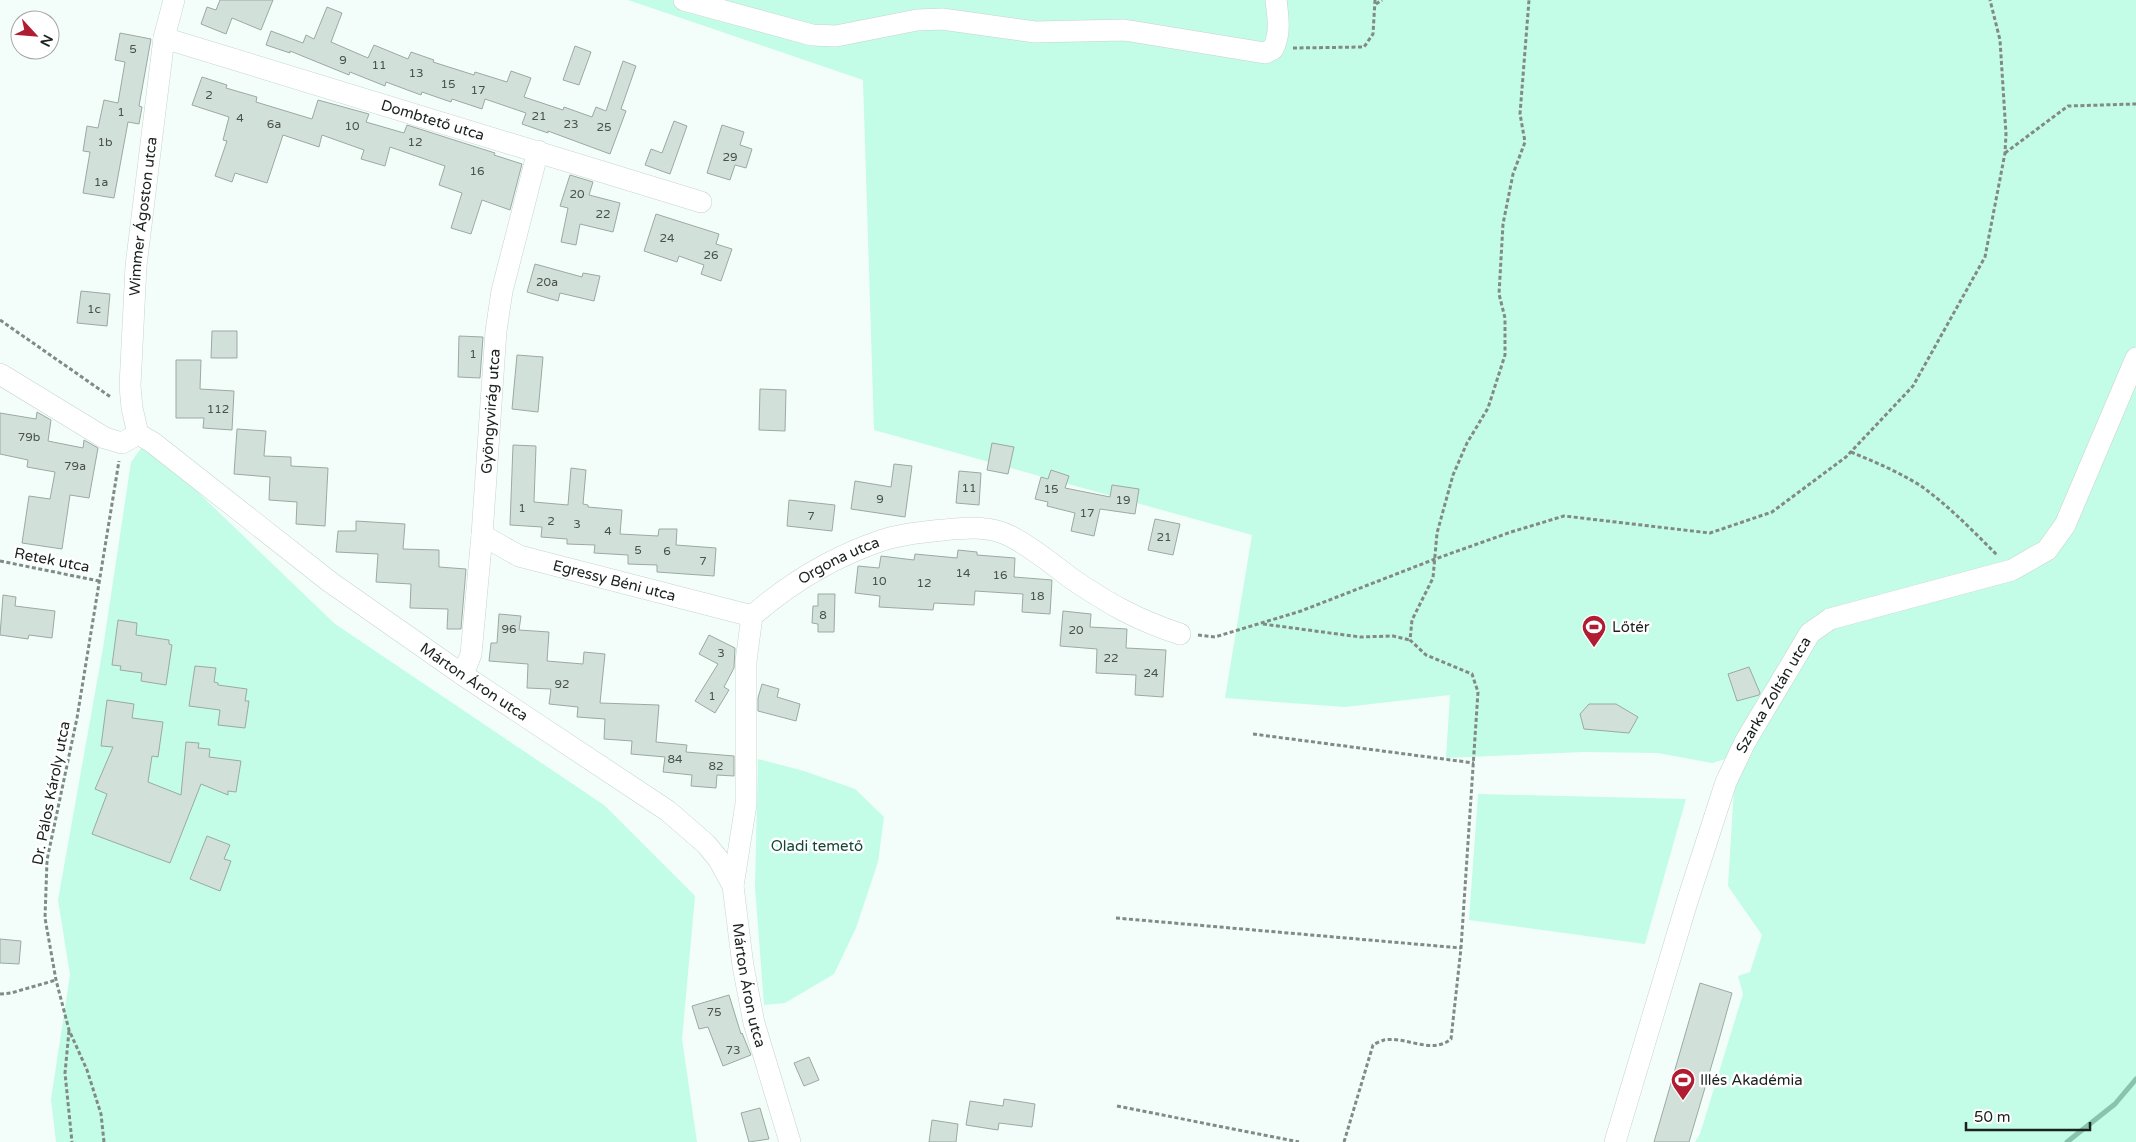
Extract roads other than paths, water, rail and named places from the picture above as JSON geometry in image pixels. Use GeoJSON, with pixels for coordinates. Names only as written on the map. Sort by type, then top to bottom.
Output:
{"type":"FeatureCollection","features":[{"type":"Feature","properties":{"kind":"street","name":"Wimmer Ágoston utca"},"geometry":{"type":"LineString","coordinates":[[130,439],[132,408],[130,386],[136,266],[164,38],[174,0]]}},
{"type":"Feature","properties":{"kind":"street"},"geometry":{"type":"LineString","coordinates":[[684,0],[812,35],[836,36],[917,20],[942,19],[1035,32],[1124,30],[1265,53],[1273,49],[1278,40],[1276,0]]}},
{"type":"Feature","properties":{"kind":"street","name":"Dombtető utca"},"geometry":{"type":"LineString","coordinates":[[164,38],[701,202]]}},
{"type":"Feature","properties":{"kind":"street","name":"Gyöngyvirág utca"},"geometry":{"type":"LineString","coordinates":[[463,674],[471,654],[482,535],[496,330],[502,291],[538,151]]}},
{"type":"Feature","properties":{"kind":"street","name":"Szarka Zoltán utca"},"geometry":{"type":"LineString","coordinates":[[1615,1142],[1687,902],[1726,782],[1745,742],[1810,633],[1830,619],[2012,570],[2047,550],[2065,525],[2136,358]]}},
{"type":"Feature","properties":{"kind":"street","name":"Márton Áron utca"},"geometry":{"type":"LineString","coordinates":[[0,374],[105,438],[152,442],[330,582],[463,674],[668,811],[706,844],[719,860],[733,886],[743,966],[754,1023],[785,1136]]}},
{"type":"Feature","properties":{"kind":"street","name":"Orgona utca"},"geometry":{"type":"LineString","coordinates":[[752,616],[780,592],[831,562],[884,539],[964,528],[987,529],[1009,535],[1119,610],[1147,623],[1180,634]]}},
{"type":"Feature","properties":{"kind":"street","name":"Egressy Béni utca"},"geometry":{"type":"LineString","coordinates":[[482,535],[519,556],[752,616]]}},
{"type":"Feature","properties":{"kind":"street"},"geometry":{"type":"LineString","coordinates":[[733,886],[746,804],[746,661],[752,616]]}},
{"type":"Feature","properties":{"kind":"waterway"},"geometry":{"type":"LineString","coordinates":[[2067,1142],[2115,1104],[2136,1079]]}},
{"type":"Feature","properties":{"kind":"place","name":"Lőtér"},"geometry":{"type":"Point","coordinates":[1594,648]}},
{"type":"Feature","properties":{"kind":"place","name":"Illés Akadémia"},"geometry":{"type":"Point","coordinates":[1683,1101]}},
{"type":"Feature","properties":{"kind":"park label","name":"Oladi temető"},"geometry":{"type":"Point","coordinates":[817,846]}}]}
